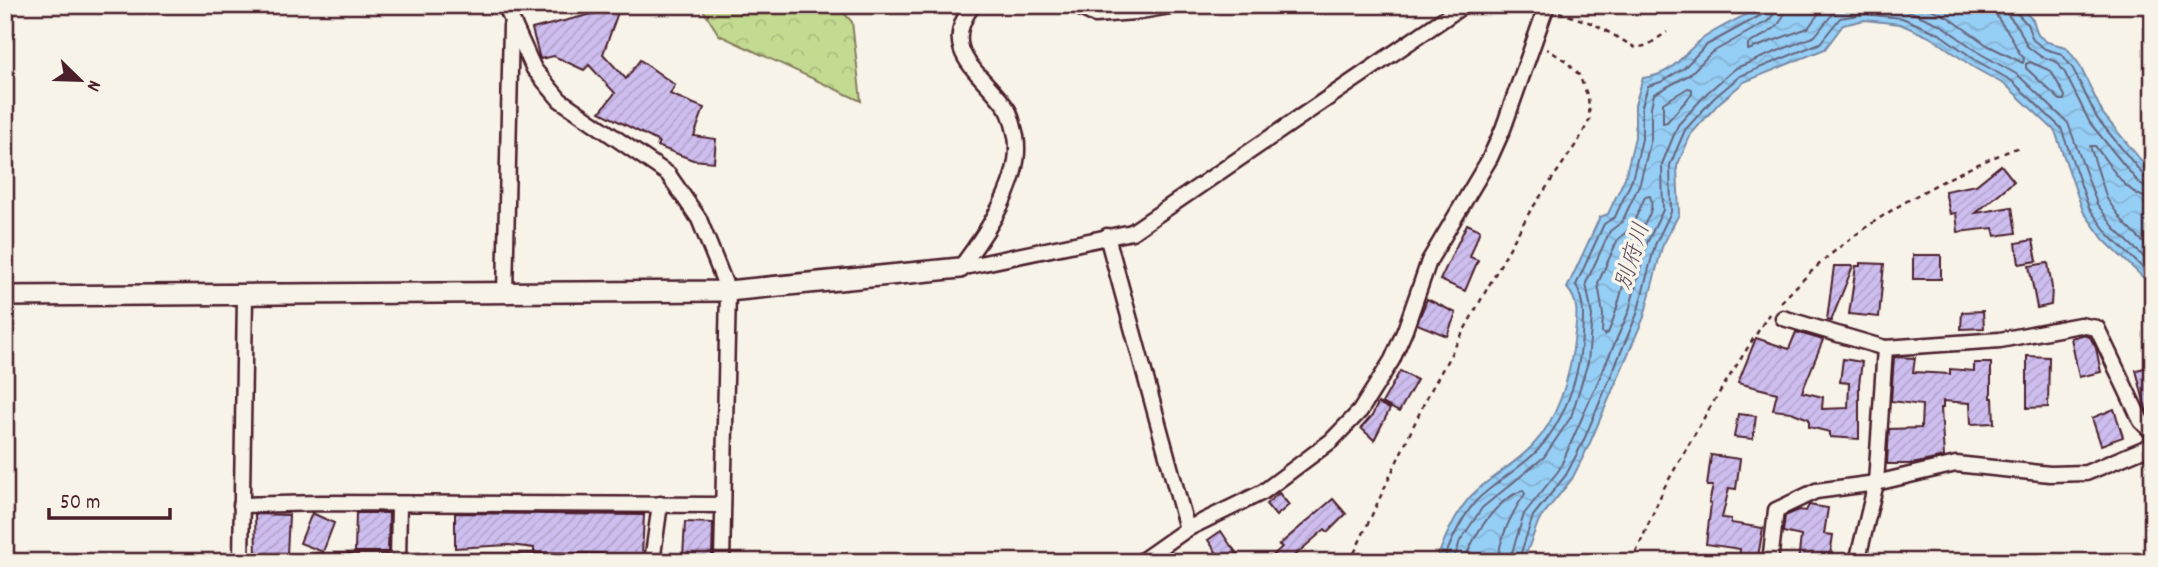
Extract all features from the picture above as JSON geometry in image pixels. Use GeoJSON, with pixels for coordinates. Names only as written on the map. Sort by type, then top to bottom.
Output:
{"type":"FeatureCollection","features":[{"type":"Feature","properties":{"kind":"street"},"geometry":{"type":"LineString","coordinates":[[505,5],[534,69],[560,100],[668,174],[699,219],[729,291],[722,562]]}},
{"type":"Feature","properties":{"kind":"street"},"geometry":{"type":"LineString","coordinates":[[960,268],[1005,195],[1017,161],[1016,138],[1009,111],[965,61],[959,44],[962,23],[973,5]]}},
{"type":"Feature","properties":{"kind":"street"},"geometry":{"type":"LineString","coordinates":[[1073,5],[1095,15],[1177,5]]}},
{"type":"Feature","properties":{"kind":"street"},"geometry":{"type":"LineString","coordinates":[[5,296],[729,291],[960,268],[1132,232],[1464,5]]}},
{"type":"Feature","properties":{"kind":"street"},"geometry":{"type":"LineString","coordinates":[[1140,562],[1187,529],[1263,492],[1331,442],[1360,411],[1392,360],[1429,261],[1490,158],[1503,130],[1546,7]]}},
{"type":"Feature","properties":{"kind":"street"},"geometry":{"type":"LineString","coordinates":[[505,293],[511,20]]}},
{"type":"Feature","properties":{"kind":"street"},"geometry":{"type":"LineString","coordinates":[[1107,236],[1187,529]]}},
{"type":"Feature","properties":{"kind":"street"},"geometry":{"type":"LineString","coordinates":[[242,562],[245,296]]}},
{"type":"Feature","properties":{"kind":"street"},"geometry":{"type":"LineString","coordinates":[[1783,318],[1885,348],[2000,340],[2080,325],[2096,328],[2141,421],[2153,433]]}},
{"type":"Feature","properties":{"kind":"street"},"geometry":{"type":"LineString","coordinates":[[1857,562],[1876,483],[1885,348]]}},
{"type":"Feature","properties":{"kind":"street"},"geometry":{"type":"LineString","coordinates":[[1770,562],[1776,510],[1816,491],[1876,483],[1956,464],[2050,474],[2086,473],[2153,445]]}},
{"type":"Feature","properties":{"kind":"street"},"geometry":{"type":"LineString","coordinates":[[652,562],[660,504]]}},
{"type":"Feature","properties":{"kind":"street"},"geometry":{"type":"LineString","coordinates":[[241,505],[723,505]]}},
{"type":"Feature","properties":{"kind":"street"},"geometry":{"type":"LineString","coordinates":[[398,562],[399,505]]}},
{"type":"Feature","properties":{"kind":"street"},"geometry":{"type":"LineString","coordinates":[[316,562],[383,562]]}},
{"type":"Feature","properties":{"kind":"street"},"geometry":{"type":"LineString","coordinates":[[414,562],[602,562]]}},
{"type":"Feature","properties":{"kind":"path"},"geometry":{"type":"LineString","coordinates":[[1546,7],[1594,24],[1636,48],[1648,45],[1667,32]]}},
{"type":"Feature","properties":{"kind":"path"},"geometry":{"type":"LineString","coordinates":[[1350,562],[1426,398],[1529,213],[1579,140],[1590,119],[1588,97],[1579,75],[1566,61],[1535,42]]}},
{"type":"Feature","properties":{"kind":"green space"},"geometry":{"type":"Polygon","coordinates":[[[700,5],[837,5],[852,22],[861,101],[719,35],[700,5]]]}},
{"type":"Feature","properties":{"kind":"water","name":"別府川"},"geometry":{"type":"Polygon","coordinates":[[[1764,5],[2018,5],[2033,20],[2038,35],[2047,42],[2066,47],[2079,64],[2103,114],[2153,175],[2153,287],[2104,240],[2083,211],[2055,131],[2007,86],[1973,67],[1934,39],[1900,24],[1865,20],[1843,25],[1825,49],[1744,82],[1719,103],[1691,134],[1677,166],[1679,214],[1662,247],[1644,317],[1589,445],[1572,479],[1539,520],[1523,562],[1436,562],[1450,528],[1465,503],[1478,489],[1533,445],[1558,407],[1571,363],[1576,321],[1575,303],[1567,288],[1600,217],[1608,214],[1625,178],[1635,137],[1635,105],[1643,78],[1670,69],[1708,35],[1764,5]]]}},
{"type":"Feature","properties":{"kind":"building"},"geometry":{"type":"Polygon","coordinates":[[[620,7],[603,54],[626,79],[640,60],[675,85],[670,94],[704,108],[694,136],[716,139],[714,162],[693,160],[657,146],[659,142],[600,112],[615,93],[589,65],[584,70],[554,56],[540,59],[532,29],[620,7]]]}},
{"type":"Feature","properties":{"kind":"building"},"geometry":{"type":"Polygon","coordinates":[[[2001,165],[2014,181],[1976,213],[2012,207],[2016,233],[1995,236],[1993,228],[1958,232],[1956,213],[1950,214],[1945,191],[1976,185],[2001,165]]]}},
{"type":"Feature","properties":{"kind":"building"},"geometry":{"type":"Polygon","coordinates":[[[1467,224],[1480,230],[1470,257],[1478,260],[1465,291],[1440,280],[1467,224]]]}},
{"type":"Feature","properties":{"kind":"building"},"geometry":{"type":"Polygon","coordinates":[[[2033,240],[2037,261],[2019,264],[2016,243],[2033,240]]]}},
{"type":"Feature","properties":{"kind":"building"},"geometry":{"type":"Polygon","coordinates":[[[1913,255],[1941,255],[1941,279],[1913,279],[1913,255]]]}},
{"type":"Feature","properties":{"kind":"building"},"geometry":{"type":"Polygon","coordinates":[[[1860,263],[1884,264],[1879,317],[1849,314],[1856,266],[1860,266],[1860,263]]]}},
{"type":"Feature","properties":{"kind":"building"},"geometry":{"type":"Polygon","coordinates":[[[2048,263],[2052,288],[2051,305],[2037,308],[2029,266],[2048,263]]]}},
{"type":"Feature","properties":{"kind":"building"},"geometry":{"type":"Polygon","coordinates":[[[1834,266],[1853,266],[1831,321],[1827,320],[1834,266]]]}},
{"type":"Feature","properties":{"kind":"building"},"geometry":{"type":"Polygon","coordinates":[[[1427,299],[1456,313],[1447,336],[1417,324],[1427,299]]]}},
{"type":"Feature","properties":{"kind":"building"},"geometry":{"type":"Polygon","coordinates":[[[1983,311],[1984,328],[1961,329],[1962,312],[1983,311]]]}},
{"type":"Feature","properties":{"kind":"building"},"geometry":{"type":"Polygon","coordinates":[[[1796,332],[1823,340],[1802,392],[1823,397],[1822,409],[1848,408],[1849,383],[1840,382],[1843,359],[1862,362],[1859,384],[1859,439],[1830,437],[1830,432],[1809,427],[1809,419],[1791,412],[1773,410],[1777,393],[1738,383],[1756,338],[1789,349],[1796,332]]]}},
{"type":"Feature","properties":{"kind":"building"},"geometry":{"type":"Polygon","coordinates":[[[2082,335],[2090,337],[2096,348],[2101,372],[2079,377],[2071,338],[2082,335]]]}},
{"type":"Feature","properties":{"kind":"building"},"geometry":{"type":"Polygon","coordinates":[[[2027,356],[2049,357],[2048,407],[2027,408],[2027,356]]]}},
{"type":"Feature","properties":{"kind":"building"},"geometry":{"type":"Polygon","coordinates":[[[1894,357],[1915,358],[1913,372],[1950,374],[1950,369],[1974,371],[1974,363],[1991,363],[1994,423],[1971,424],[1970,403],[1943,401],[1941,408],[1944,457],[1912,464],[1887,464],[1889,429],[1921,428],[1922,405],[1891,401],[1894,357]]]}},
{"type":"Feature","properties":{"kind":"building"},"geometry":{"type":"Polygon","coordinates":[[[2153,366],[2152,418],[2146,409],[2136,370],[2153,366]]]}},
{"type":"Feature","properties":{"kind":"building"},"geometry":{"type":"Polygon","coordinates":[[[1400,371],[1417,380],[1399,412],[1382,403],[1400,371]]]}},
{"type":"Feature","properties":{"kind":"building"},"geometry":{"type":"Polygon","coordinates":[[[1378,403],[1390,409],[1374,440],[1361,428],[1372,416],[1378,403]]]}},
{"type":"Feature","properties":{"kind":"building"},"geometry":{"type":"Polygon","coordinates":[[[2114,409],[2123,437],[2101,445],[2092,418],[2114,409]]]}},
{"type":"Feature","properties":{"kind":"building"},"geometry":{"type":"Polygon","coordinates":[[[1738,414],[1756,416],[1753,439],[1734,437],[1738,414]]]}},
{"type":"Feature","properties":{"kind":"building"},"geometry":{"type":"Polygon","coordinates":[[[1711,455],[1740,459],[1736,489],[1729,488],[1722,518],[1731,519],[1731,523],[1763,528],[1757,562],[1739,562],[1740,549],[1706,544],[1713,486],[1707,486],[1711,455]]]}},
{"type":"Feature","properties":{"kind":"building"},"geometry":{"type":"Polygon","coordinates":[[[1279,493],[1289,505],[1276,516],[1266,504],[1279,493]]]}},
{"type":"Feature","properties":{"kind":"building"},"geometry":{"type":"Polygon","coordinates":[[[1333,499],[1346,514],[1328,532],[1325,529],[1287,562],[1266,562],[1282,547],[1279,545],[1333,499]]]}},
{"type":"Feature","properties":{"kind":"building"},"geometry":{"type":"Polygon","coordinates":[[[1809,505],[1828,508],[1824,534],[1833,535],[1829,562],[1798,562],[1801,536],[1783,532],[1785,516],[1799,510],[1806,511],[1809,505]]]}},
{"type":"Feature","properties":{"kind":"building"},"geometry":{"type":"Polygon","coordinates":[[[312,513],[334,523],[323,552],[300,543],[312,513]]]}},
{"type":"Feature","properties":{"kind":"building"},"geometry":{"type":"Polygon","coordinates":[[[356,513],[389,513],[388,552],[355,552],[356,513]]]}},
{"type":"Feature","properties":{"kind":"building"},"geometry":{"type":"Polygon","coordinates":[[[455,513],[644,515],[642,555],[534,552],[534,548],[509,545],[455,548],[455,513]]]}},
{"type":"Feature","properties":{"kind":"building"},"geometry":{"type":"Polygon","coordinates":[[[255,514],[289,515],[287,554],[256,555],[255,514]]]}},
{"type":"Feature","properties":{"kind":"building"},"geometry":{"type":"Polygon","coordinates":[[[685,522],[713,523],[712,557],[683,557],[685,522]]]}},
{"type":"Feature","properties":{"kind":"building"},"geometry":{"type":"Polygon","coordinates":[[[1221,531],[1244,562],[1223,562],[1208,540],[1221,531]]]}}]}
